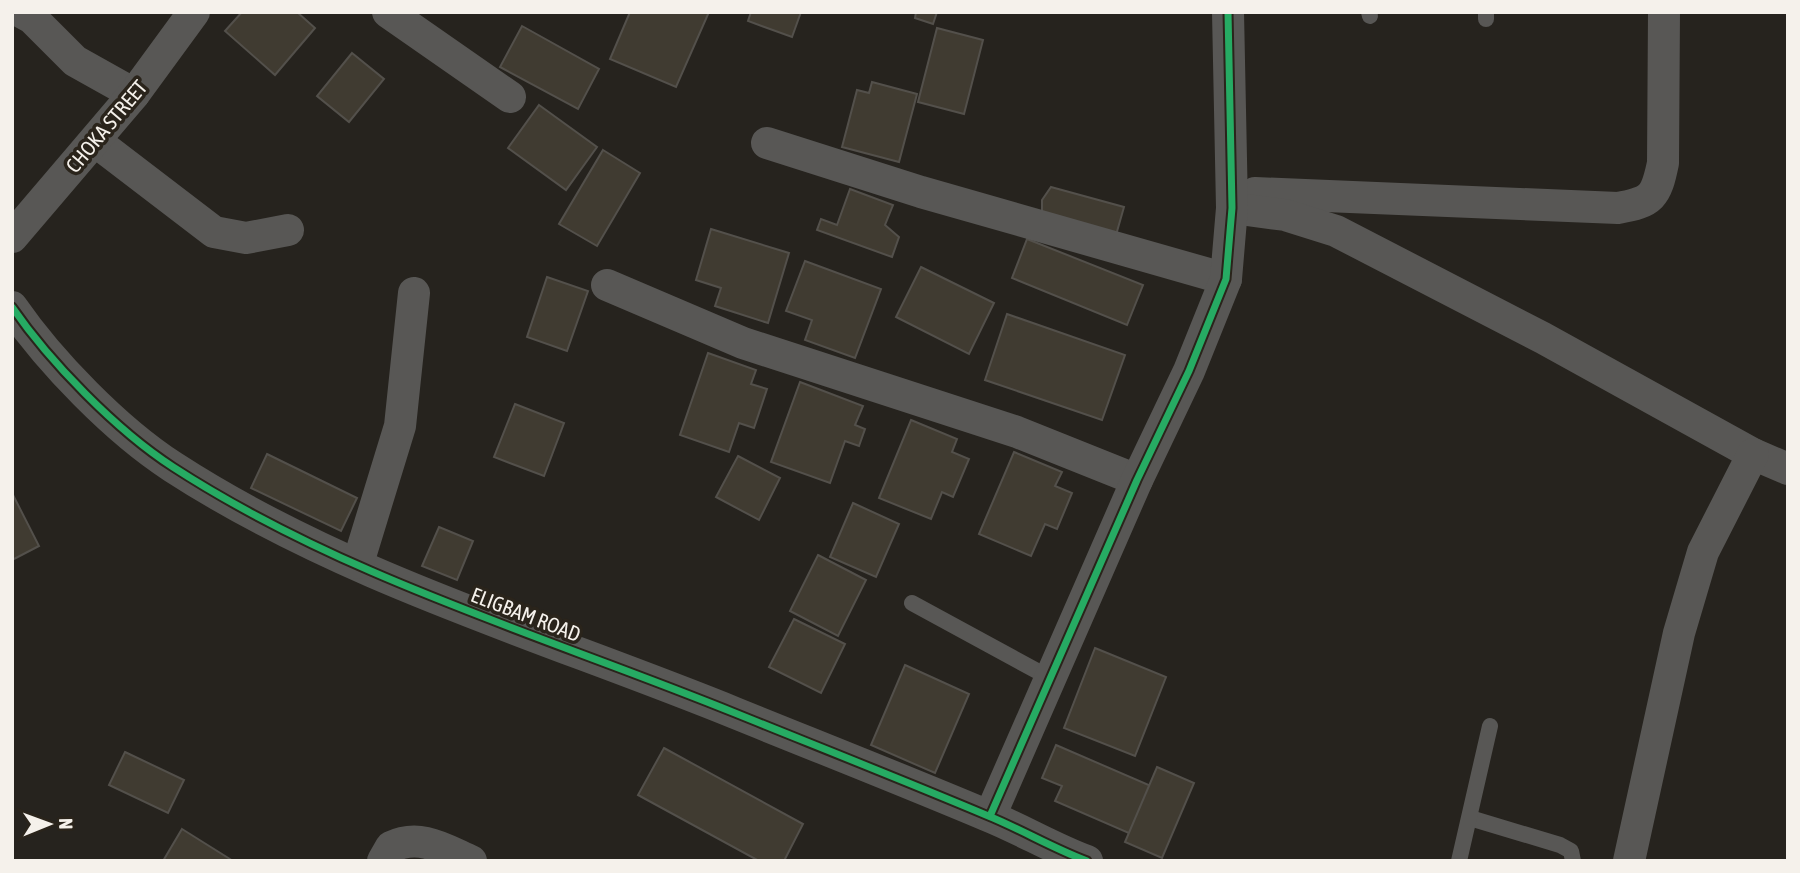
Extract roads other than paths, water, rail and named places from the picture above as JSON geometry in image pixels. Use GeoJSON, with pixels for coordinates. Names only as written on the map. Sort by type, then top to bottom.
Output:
{"type":"FeatureCollection","features":[{"type":"Feature","properties":{"kind":"street"},"geometry":{"type":"LineString","coordinates":[[21,12],[32,18],[75,61],[134,94]]}},
{"type":"Feature","properties":{"kind":"street","name":"CHOKA STREET"},"geometry":{"type":"LineString","coordinates":[[12,237],[134,94],[194,12]]}},
{"type":"Feature","properties":{"kind":"street"},"geometry":{"type":"LineString","coordinates":[[388,12],[510,97]]}},
{"type":"Feature","properties":{"kind":"street"},"geometry":{"type":"LineString","coordinates":[[990,816],[1137,480],[1189,371],[1226,279],[1232,200],[1228,12]]}},
{"type":"Feature","properties":{"kind":"street"},"geometry":{"type":"LineString","coordinates":[[1232,200],[1618,208],[1639,204],[1651,198],[1658,186],[1663,163],[1664,12]]}},
{"type":"Feature","properties":{"kind":"street"},"geometry":{"type":"LineString","coordinates":[[95,141],[214,232],[246,238],[288,230]]}},
{"type":"Feature","properties":{"kind":"street"},"geometry":{"type":"LineString","coordinates":[[767,143],[946,199],[1226,279]]}},
{"type":"Feature","properties":{"kind":"street"},"geometry":{"type":"LineString","coordinates":[[1232,200],[1336,231],[1543,338],[1753,454],[1788,469]]}},
{"type":"Feature","properties":{"kind":"street"},"geometry":{"type":"LineString","coordinates":[[607,285],[743,343],[1017,432],[1137,480]]}},
{"type":"Feature","properties":{"kind":"street"},"geometry":{"type":"LineString","coordinates":[[358,563],[400,426],[414,293]]}},
{"type":"Feature","properties":{"kind":"street","name":"ELIGBAM ROAD"},"geometry":{"type":"LineString","coordinates":[[18,325],[82,391],[170,465],[224,498],[358,563],[494,622],[734,712],[990,816],[1087,861]]}},
{"type":"Feature","properties":{"kind":"street"},"geometry":{"type":"LineString","coordinates":[[1629,861],[1679,633],[1703,552],[1753,454]]}},
{"type":"Feature","properties":{"kind":"street"},"geometry":{"type":"LineString","coordinates":[[383,861],[391,847],[414,840],[440,847],[471,861]]}},
{"type":"Feature","properties":{"kind":"lane"},"geometry":{"type":"LineString","coordinates":[[912,603],[1050,678]]}},
{"type":"Feature","properties":{"kind":"lane"},"geometry":{"type":"LineString","coordinates":[[1460,861],[1490,726]]}},
{"type":"Feature","properties":{"kind":"lane"},"geometry":{"type":"LineString","coordinates":[[1470,818],[1560,845],[1571,850],[1573,861]]}}]}
